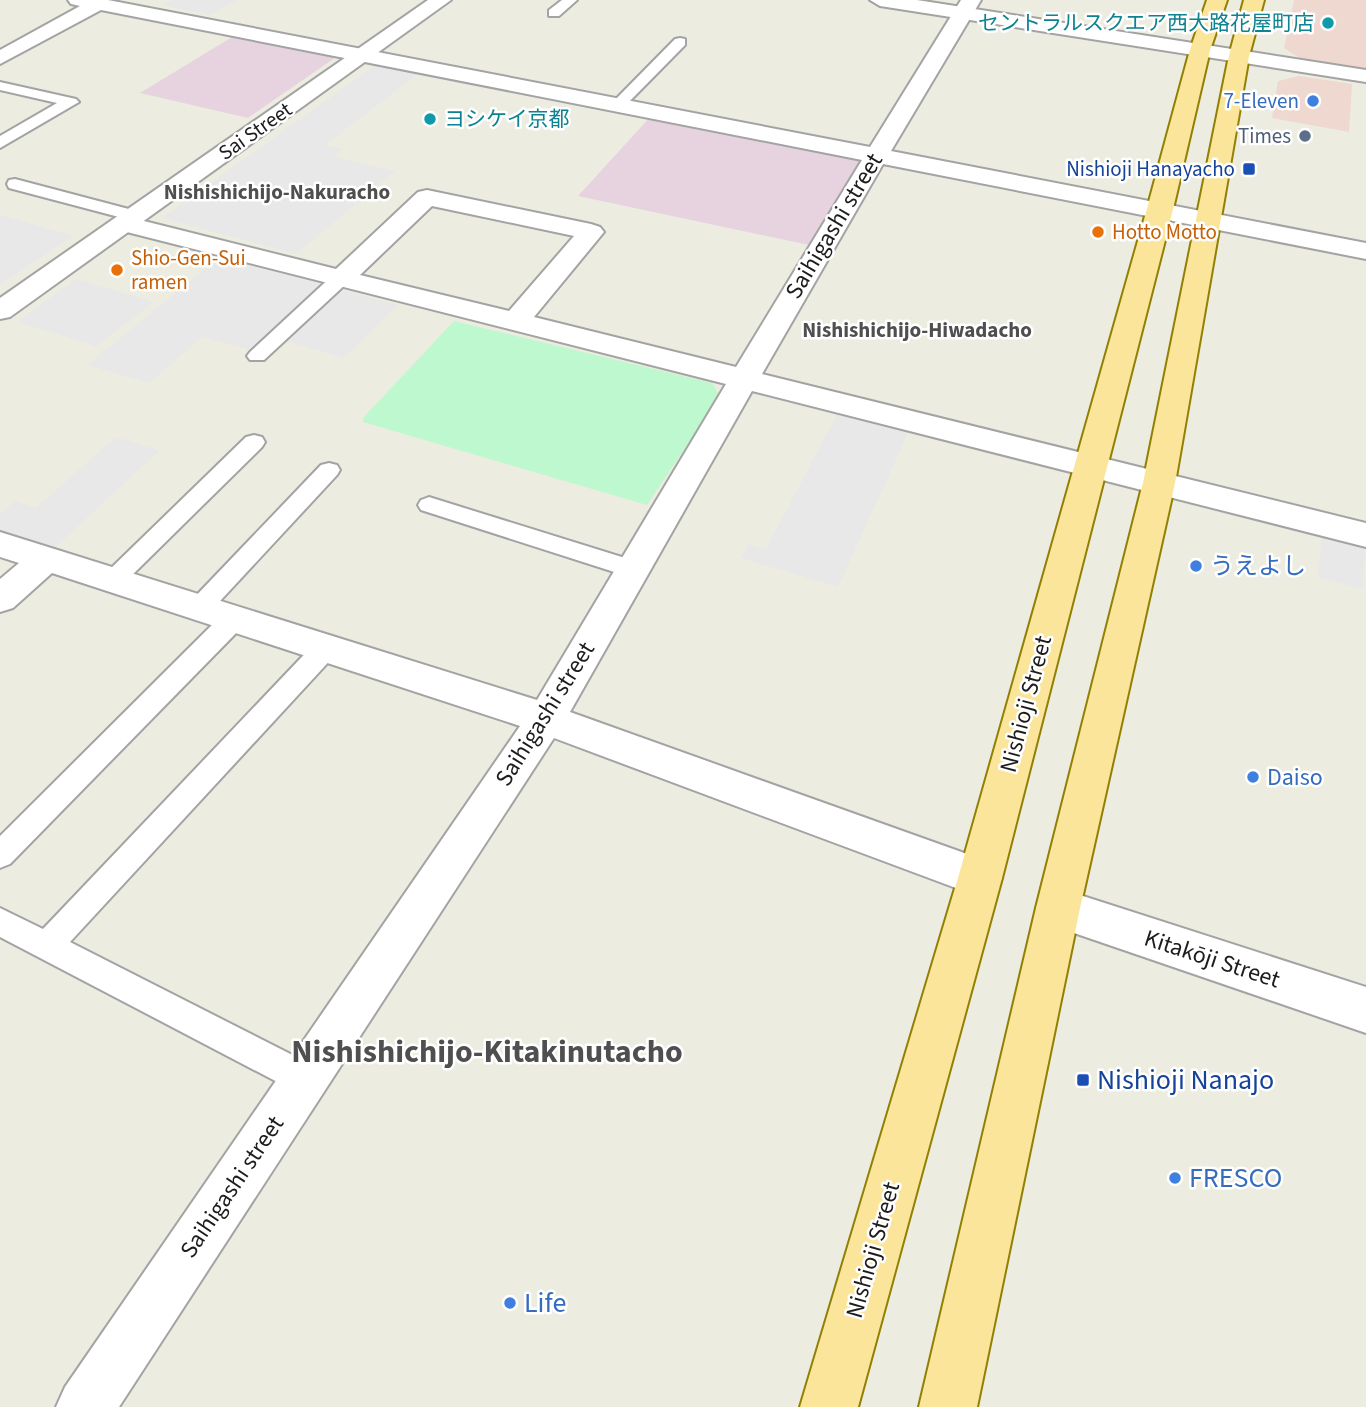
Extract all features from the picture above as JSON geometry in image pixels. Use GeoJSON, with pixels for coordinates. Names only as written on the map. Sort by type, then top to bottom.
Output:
{"type":"FeatureCollection","features":[{"type":"Feature","properties":{"kind":"main road","name":"Nishioji Street"},"geometry":{"type":"LineString","coordinates":[[829,1407],[980,878],[1160,209],[1200,50],[1217,0]]}},
{"type":"Feature","properties":{"kind":"main road"},"geometry":{"type":"LineString","coordinates":[[948,1407],[1058,908],[1159,483],[1239,56],[1254,0]]}},
{"type":"Feature","properties":{"kind":"street"},"geometry":{"type":"LineString","coordinates":[[78,0],[1209,218],[1366,251]]}},
{"type":"Feature","properties":{"kind":"street","name":"Sai Street"},"geometry":{"type":"LineString","coordinates":[[0,311],[441,0]]}},
{"type":"Feature","properties":{"kind":"street"},"geometry":{"type":"LineString","coordinates":[[880,0],[967,7],[1200,50],[1366,76]]}},
{"type":"Feature","properties":{"kind":"street"},"geometry":{"type":"LineString","coordinates":[[0,58],[99,4]]}},
{"type":"Feature","properties":{"kind":"street","name":"Saihigashi street"},"geometry":{"type":"LineString","coordinates":[[85,1407],[546,719],[742,380],[967,7]]}},
{"type":"Feature","properties":{"kind":"street"},"geometry":{"type":"LineString","coordinates":[[340,279],[427,197],[591,232],[514,323]]}},
{"type":"Feature","properties":{"kind":"street"},"geometry":{"type":"LineString","coordinates":[[129,220],[340,279],[1366,536]]}},
{"type":"Feature","properties":{"kind":"street"},"geometry":{"type":"LineString","coordinates":[[0,544],[546,719],[980,878]]}},
{"type":"Feature","properties":{"kind":"street"},"geometry":{"type":"LineString","coordinates":[[0,599],[46,559]]}},
{"type":"Feature","properties":{"kind":"street","name":"Kitakōji Street"},"geometry":{"type":"LineString","coordinates":[[1058,908],[1366,1010]]}},
{"type":"Feature","properties":{"kind":"lane"},"geometry":{"type":"LineString","coordinates":[[554,13],[570,0]]}},
{"type":"Feature","properties":{"kind":"lane"},"geometry":{"type":"LineString","coordinates":[[618,105],[680,42]]}},
{"type":"Feature","properties":{"kind":"lane"},"geometry":{"type":"LineString","coordinates":[[0,86],[72,102],[0,143]]}},
{"type":"Feature","properties":{"kind":"lane"},"geometry":{"type":"LineString","coordinates":[[15,184],[129,220]]}},
{"type":"Feature","properties":{"kind":"lane"},"geometry":{"type":"LineString","coordinates":[[257,356],[340,279]]}},
{"type":"Feature","properties":{"kind":"lane"},"geometry":{"type":"LineString","coordinates":[[113,580],[254,442]]}},
{"type":"Feature","properties":{"kind":"lane"},"geometry":{"type":"LineString","coordinates":[[0,855],[216,613],[329,470]]}},
{"type":"Feature","properties":{"kind":"lane"},"geometry":{"type":"LineString","coordinates":[[429,505],[633,569]]}},
{"type":"Feature","properties":{"kind":"lane"},"geometry":{"type":"LineString","coordinates":[[47,946],[326,648]]}},
{"type":"Feature","properties":{"kind":"lane"},"geometry":{"type":"LineString","coordinates":[[0,922],[304,1079]]}},
{"type":"Feature","properties":{"kind":"shaded area"},"geometry":{"type":"Polygon","coordinates":[[[171,0],[236,0],[210,15],[162,5],[171,0]]]}},
{"type":"Feature","properties":{"kind":"shaded area","name":"セントラルスクエア西大路花屋町店"},"geometry":{"type":"Polygon","coordinates":[[[1294,0],[1366,0],[1366,69],[1301,59],[1284,48],[1294,0]]]}},
{"type":"Feature","properties":{"kind":"shaded area"},"geometry":{"type":"Polygon","coordinates":[[[237,34],[339,55],[248,118],[140,93],[237,34]]]}},
{"type":"Feature","properties":{"kind":"shaded area"},"geometry":{"type":"Polygon","coordinates":[[[375,65],[418,74],[325,145],[343,149],[335,157],[395,171],[296,254],[162,218],[375,65]]]}},
{"type":"Feature","properties":{"kind":"shaded area","name":"7-Eleven"},"geometry":{"type":"Polygon","coordinates":[[[1299,76],[1352,84],[1349,132],[1272,118],[1278,81],[1299,76]]]}},
{"type":"Feature","properties":{"kind":"shaded area"},"geometry":{"type":"Polygon","coordinates":[[[652,115],[855,155],[863,164],[814,246],[578,196],[652,115]]]}},
{"type":"Feature","properties":{"kind":"shaded area"},"geometry":{"type":"Polygon","coordinates":[[[1,215],[73,236],[0,285],[1,215]]]}},
{"type":"Feature","properties":{"kind":"shaded area"},"geometry":{"type":"Polygon","coordinates":[[[218,258],[326,285],[255,351],[202,337],[149,383],[87,365],[218,258]]]}},
{"type":"Feature","properties":{"kind":"shaded area"},"geometry":{"type":"Polygon","coordinates":[[[76,279],[154,302],[96,346],[17,322],[76,279]]]}},
{"type":"Feature","properties":{"kind":"shaded area"},"geometry":{"type":"Polygon","coordinates":[[[342,290],[398,305],[344,358],[285,341],[342,290]]]}},
{"type":"Feature","properties":{"kind":"shaded area"},"geometry":{"type":"Polygon","coordinates":[[[837,414],[908,433],[838,587],[741,558],[748,544],[766,549],[837,414]]]}},
{"type":"Feature","properties":{"kind":"shaded area"},"geometry":{"type":"Polygon","coordinates":[[[116,437],[160,450],[53,549],[0,531],[0,514],[15,501],[36,508],[116,437]]]}},
{"type":"Feature","properties":{"kind":"shaded area"},"geometry":{"type":"Polygon","coordinates":[[[1322,533],[1365,544],[1363,589],[1318,577],[1322,533]]]}},
{"type":"Feature","properties":{"kind":"green space"},"geometry":{"type":"Polygon","coordinates":[[[454,321],[712,383],[720,396],[647,505],[363,422],[363,418],[454,321]]]}},
{"type":"Feature","properties":{"kind":"place","name":"セントラルスクエア西大路花屋町店"},"geometry":{"type":"Point","coordinates":[1328,23]}},
{"type":"Feature","properties":{"kind":"place","name":"7-Eleven"},"geometry":{"type":"Point","coordinates":[1313,101]}},
{"type":"Feature","properties":{"kind":"place","name":"ヨシケイ京都"},"geometry":{"type":"Point","coordinates":[430,119]}},
{"type":"Feature","properties":{"kind":"place","name":"Times"},"geometry":{"type":"Point","coordinates":[1305,136]}},
{"type":"Feature","properties":{"kind":"place","name":"Nishioji Hanayacho"},"geometry":{"type":"Point","coordinates":[1249,169]}},
{"type":"Feature","properties":{"kind":"place","name":"Hotto Motto"},"geometry":{"type":"Point","coordinates":[1098,232]}},
{"type":"Feature","properties":{"kind":"place","name":"Shio-Gen-Sui ramen"},"geometry":{"type":"Point","coordinates":[117,270]}},
{"type":"Feature","properties":{"kind":"place","name":"うえよし"},"geometry":{"type":"Point","coordinates":[1196,566]}},
{"type":"Feature","properties":{"kind":"place","name":"Daiso"},"geometry":{"type":"Point","coordinates":[1253,777]}},
{"type":"Feature","properties":{"kind":"place","name":"Nishioji Nanajo"},"geometry":{"type":"Point","coordinates":[1083,1080]}},
{"type":"Feature","properties":{"kind":"place","name":"FRESCO"},"geometry":{"type":"Point","coordinates":[1175,1178]}},
{"type":"Feature","properties":{"kind":"place","name":"Life"},"geometry":{"type":"Point","coordinates":[510,1303]}},
{"type":"Feature","properties":{"kind":"district","name":"Nishishichijo-Nakuracho"},"geometry":{"type":"Point","coordinates":[277,192]}},
{"type":"Feature","properties":{"kind":"district","name":"Nishishichijo-Hiwadacho"},"geometry":{"type":"Point","coordinates":[917,330]}},
{"type":"Feature","properties":{"kind":"district","name":"Nishishichijo-Kitakinutacho"},"geometry":{"type":"Point","coordinates":[487,1052]}}]}
